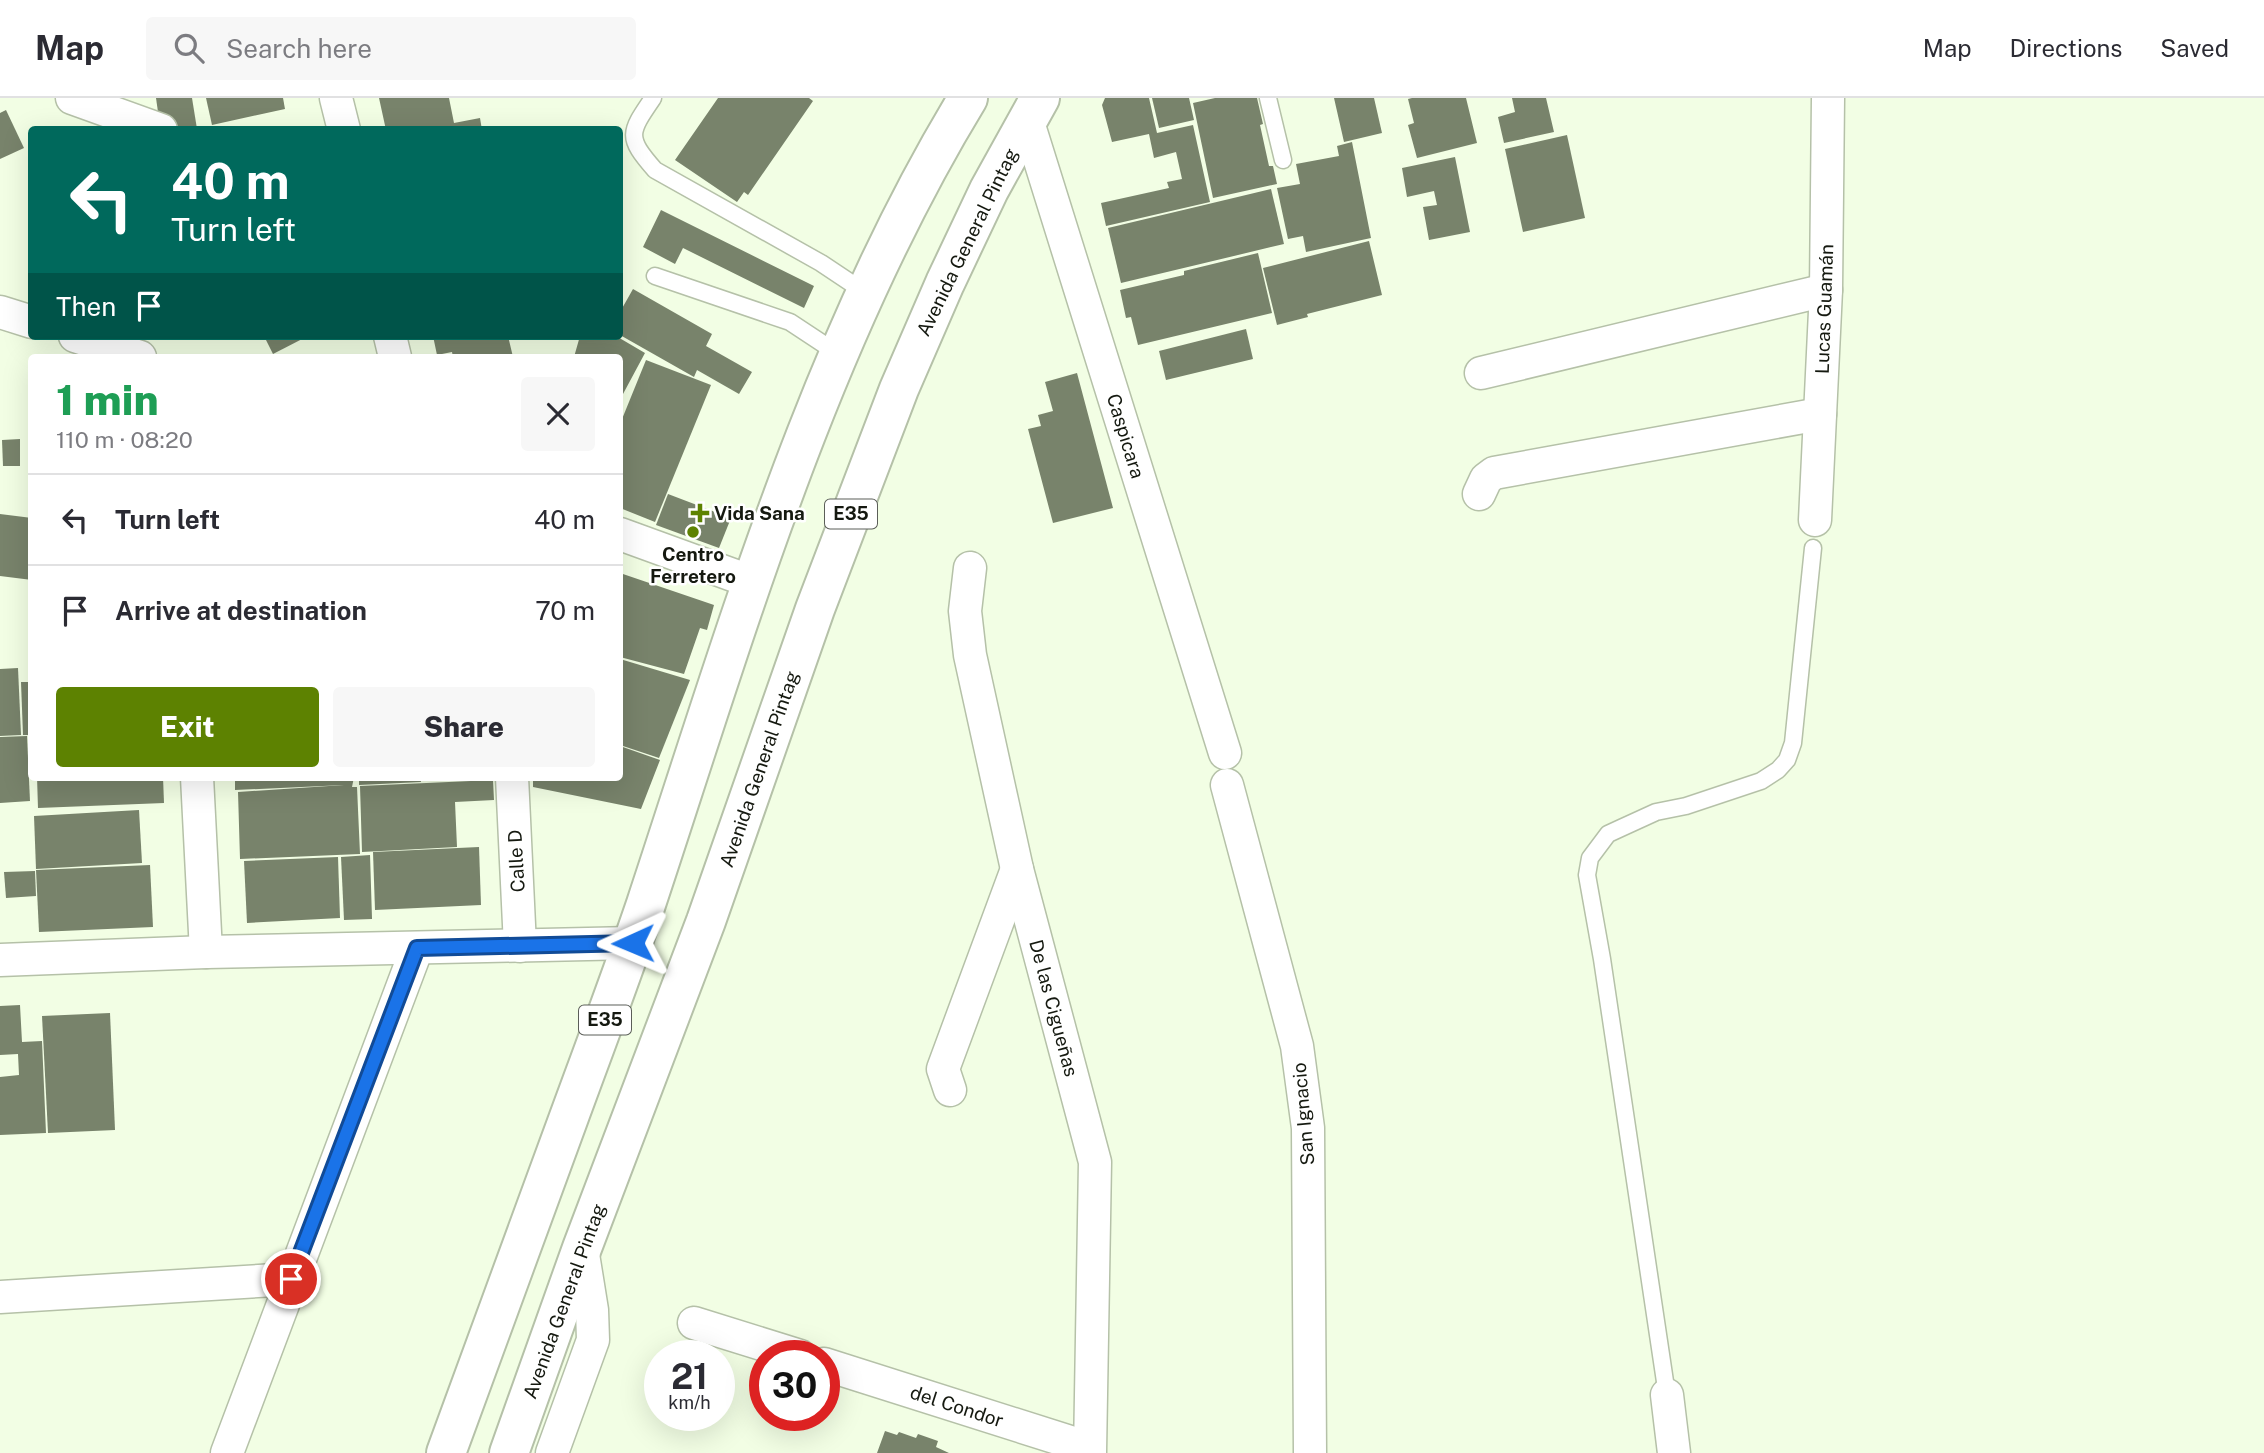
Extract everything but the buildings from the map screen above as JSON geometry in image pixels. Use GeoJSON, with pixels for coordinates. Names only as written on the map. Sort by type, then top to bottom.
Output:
{"type":"FeatureCollection","features":[{"type":"Feature","properties":{"kind":"highway","name":"E35"},"geometry":{"type":"LineString","coordinates":[[446,1453],[633,943],[752,582],[802,445],[891,238],[968,98]]}},
{"type":"Feature","properties":{"kind":"highway","name":"Avenida General Pintag"},"geometry":{"type":"LineString","coordinates":[[509,1453],[582,1248],[706,921],[815,610],[899,389],[944,283],[989,190],[1034,109]]}},
{"type":"Feature","properties":{"kind":"street"},"geometry":{"type":"LineString","coordinates":[[72,98],[150,126]]}},
{"type":"Feature","properties":{"kind":"street"},"geometry":{"type":"LineString","coordinates":[[336,98],[343,126]]}},
{"type":"Feature","properties":{"kind":"street","name":"Lucas Guamán"},"geometry":{"type":"LineString","coordinates":[[1814,534],[1826,290],[1828,98]]}},
{"type":"Feature","properties":{"kind":"street","name":"Caspicara"},"geometry":{"type":"LineString","coordinates":[[1034,109],[1225,753]]}},
{"type":"Feature","properties":{"kind":"street"},"geometry":{"type":"LineString","coordinates":[[1481,373],[1826,290]]}},
{"type":"Feature","properties":{"kind":"street"},"geometry":{"type":"LineString","coordinates":[[0,312],[28,321]]}},
{"type":"Feature","properties":{"kind":"street"},"geometry":{"type":"LineString","coordinates":[[87,340],[131,354]]}},
{"type":"Feature","properties":{"kind":"street"},"geometry":{"type":"LineString","coordinates":[[1479,494],[1486,479],[1493,473],[1819,414]]}},
{"type":"Feature","properties":{"kind":"street"},"geometry":{"type":"LineString","coordinates":[[623,535],[752,582]]}},
{"type":"Feature","properties":{"kind":"street","name":"De las Cigueñas"},"geometry":{"type":"LineString","coordinates":[[970,568],[965,611],[970,654],[1017,869],[1095,1162],[1090,1451]]}},
{"type":"Feature","properties":{"kind":"street"},"geometry":{"type":"LineString","coordinates":[[197,781],[206,952]]}},
{"type":"Feature","properties":{"kind":"street","name":"Calle D"},"geometry":{"type":"LineString","coordinates":[[512,781],[520,946]]}},
{"type":"Feature","properties":{"kind":"street","name":"San Ignacio"},"geometry":{"type":"LineString","coordinates":[[1227,785],[1297,1046],[1308,1128],[1310,1453]]}},
{"type":"Feature","properties":{"kind":"street"},"geometry":{"type":"LineString","coordinates":[[950,1090],[943,1069],[1017,869]]}},
{"type":"Feature","properties":{"kind":"street"},"geometry":{"type":"LineString","coordinates":[[0,960],[206,952],[633,943]]}},
{"type":"Feature","properties":{"kind":"street"},"geometry":{"type":"LineString","coordinates":[[227,1453],[417,948]]}},
{"type":"Feature","properties":{"kind":"street"},"geometry":{"type":"LineString","coordinates":[[552,1453],[593,1340],[592,1310],[582,1248]]}},
{"type":"Feature","properties":{"kind":"street"},"geometry":{"type":"LineString","coordinates":[[0,1297],[291,1279]]}},
{"type":"Feature","properties":{"kind":"street"},"geometry":{"type":"LineString","coordinates":[[694,1323],[749,1340]]}},
{"type":"Feature","properties":{"kind":"street","name":"del Condor"},"geometry":{"type":"LineString","coordinates":[[840,1369],[1090,1451]]}},
{"type":"Feature","properties":{"kind":"street"},"geometry":{"type":"LineString","coordinates":[[1667,1395],[1674,1453]]}},
{"type":"Feature","properties":{"kind":"lane"},"geometry":{"type":"LineString","coordinates":[[653,98],[635,124],[634,138],[639,151],[655,170],[821,263],[866,293]]}},
{"type":"Feature","properties":{"kind":"lane"},"geometry":{"type":"LineString","coordinates":[[1268,98],[1283,160]]}},
{"type":"Feature","properties":{"kind":"lane"},"geometry":{"type":"LineString","coordinates":[[655,276],[790,322],[840,355]]}},
{"type":"Feature","properties":{"kind":"lane"},"geometry":{"type":"LineString","coordinates":[[1667,1395],[1587,875],[1590,858],[1608,834],[1656,812],[1686,806],[1761,782],[1778,771],[1787,760],[1793,743],[1814,534]]}},
{"type":"Feature","properties":{"kind":"place","name":"Vida Sana"},"geometry":{"type":"Point","coordinates":[700,513]}},
{"type":"Feature","properties":{"kind":"place","name":"Centro Ferretero"},"geometry":{"type":"Point","coordinates":[693,532]}},
{"type":"Feature","properties":{"kind":"route"},"geometry":{"type":"LineString","coordinates":[[291,1279],[417,948],[633,943]]}}]}
